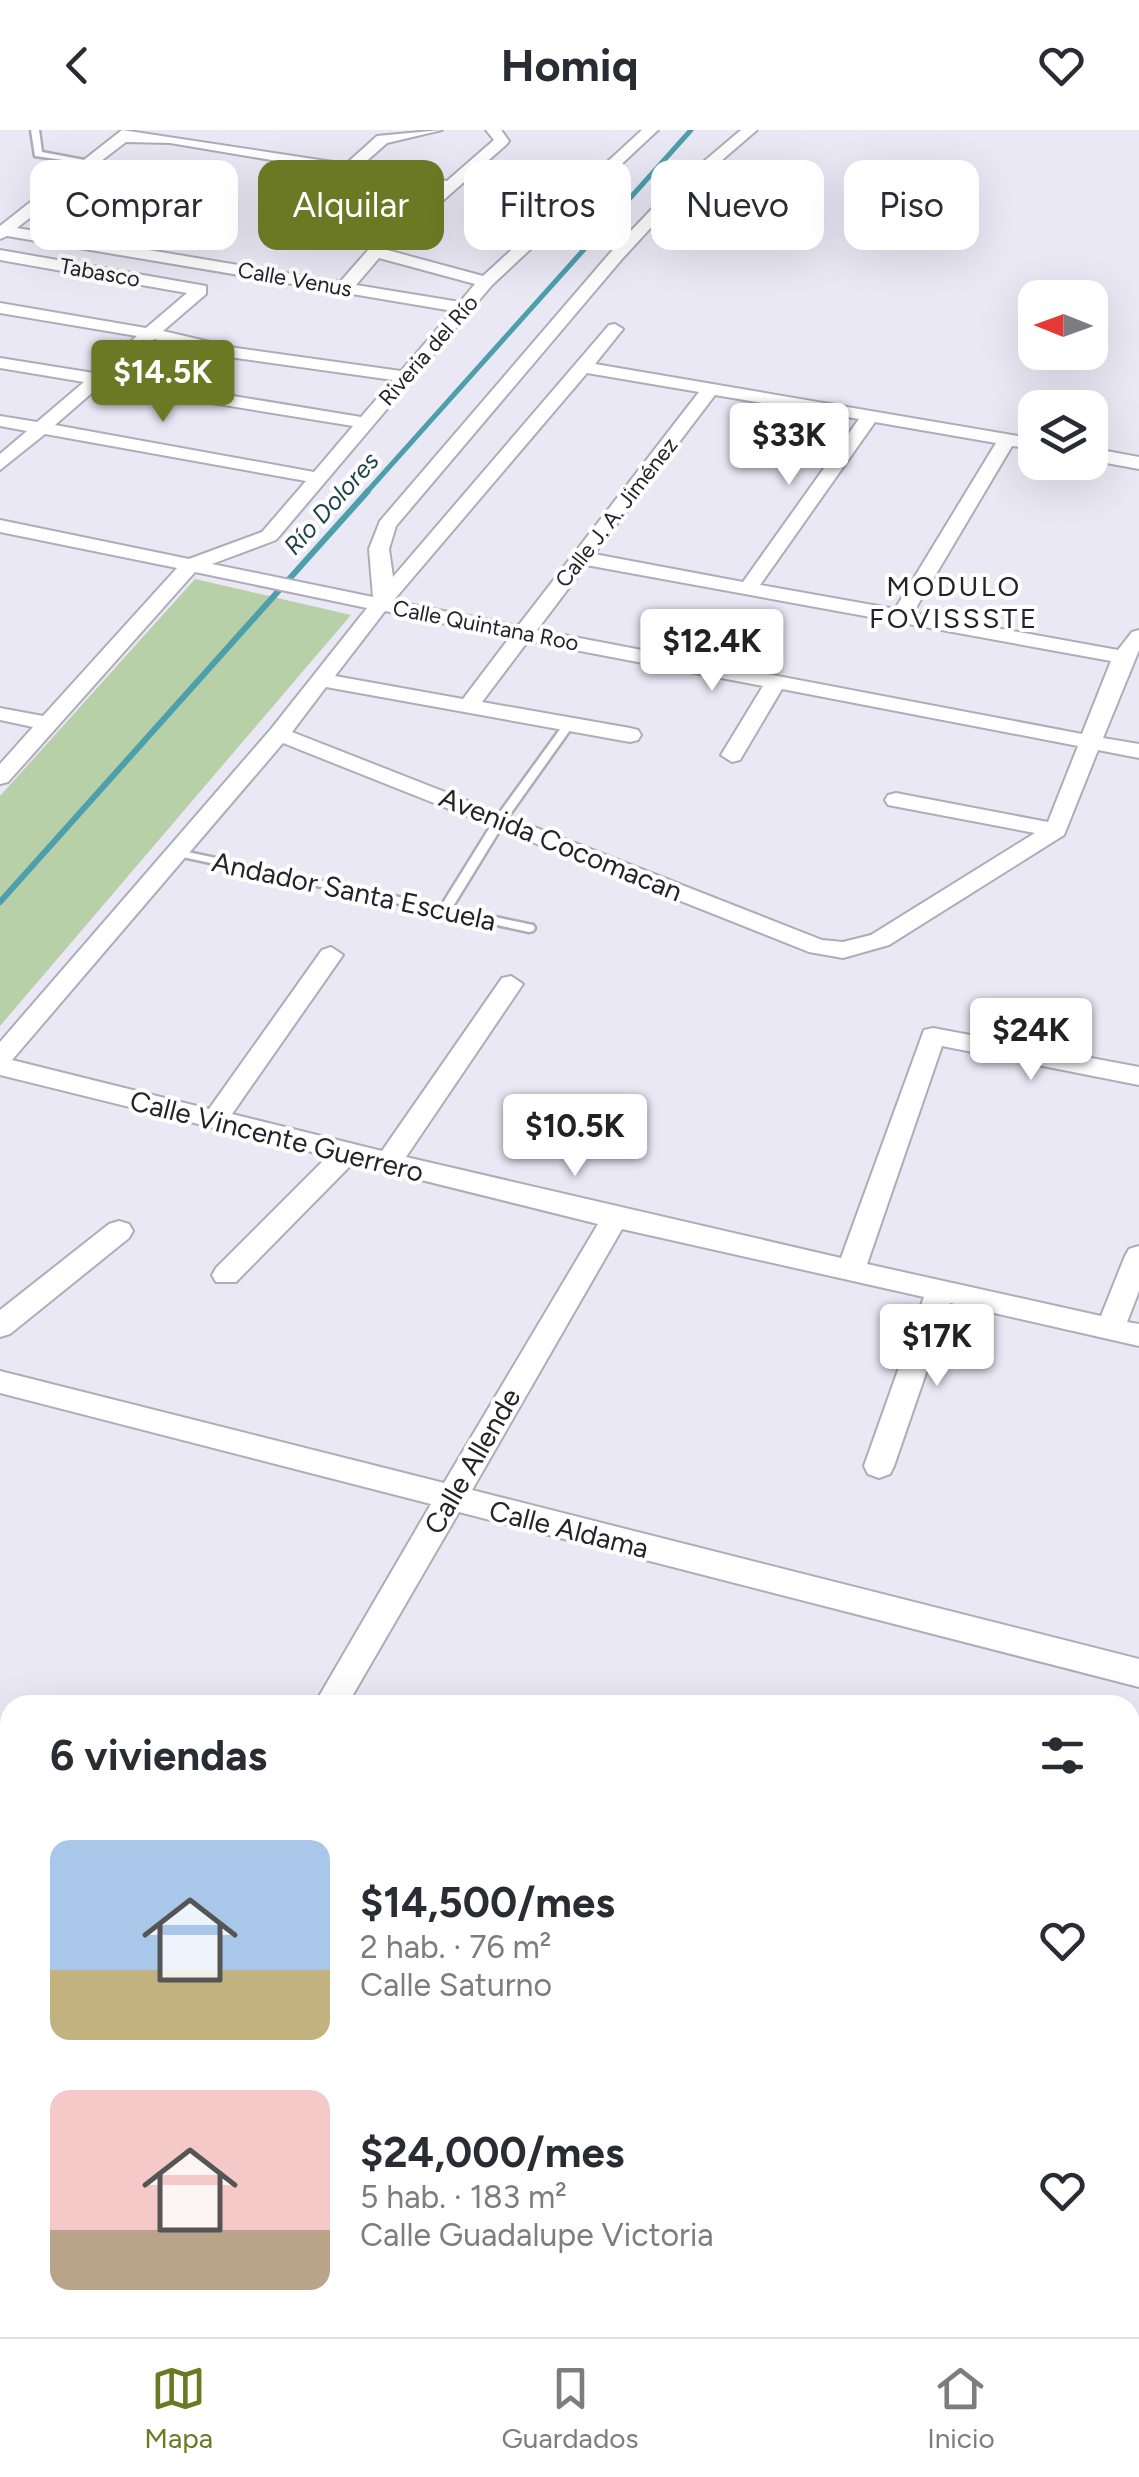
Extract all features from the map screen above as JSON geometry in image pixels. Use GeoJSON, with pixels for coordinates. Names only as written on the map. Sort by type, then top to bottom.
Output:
{"type":"FeatureCollection","features":[{"type":"Feature","properties":{"kind":"street"},"geometry":{"type":"LineString","coordinates":[[360,160],[382,139],[434,130]]}},
{"type":"Feature","properties":{"kind":"street"},"geometry":{"type":"LineString","coordinates":[[344,288],[375,252],[502,141],[494,130]]}},
{"type":"Feature","properties":{"kind":"street","name":"Riveria del Río"},"geometry":{"type":"LineString","coordinates":[[0,776],[191,565],[268,536],[486,282],[651,130]]}},
{"type":"Feature","properties":{"kind":"street"},"geometry":{"type":"LineString","coordinates":[[380,604],[385,590],[379,549],[387,524],[616,256],[674,194],[750,130]]}},
{"type":"Feature","properties":{"kind":"street"},"geometry":{"type":"LineString","coordinates":[[94,160],[127,133],[167,134],[313,160]]}},
{"type":"Feature","properties":{"kind":"street"},"geometry":{"type":"LineString","coordinates":[[444,184],[452,186]]}},
{"type":"Feature","properties":{"kind":"street"},"geometry":{"type":"LineString","coordinates":[[5,227],[30,209]]}},
{"type":"Feature","properties":{"kind":"street","name":"Calle Venus"},"geometry":{"type":"LineString","coordinates":[[5,227],[466,308]]}},
{"type":"Feature","properties":{"kind":"street"},"geometry":{"type":"LineString","coordinates":[[375,252],[486,282]]}},
{"type":"Feature","properties":{"kind":"street","name":"Tabasco"},"geometry":{"type":"LineString","coordinates":[[0,255],[200,290],[152,334]]}},
{"type":"Feature","properties":{"kind":"street"},"geometry":{"type":"LineString","coordinates":[[0,308],[236,353],[407,377]]}},
{"type":"Feature","properties":{"kind":"street"},"geometry":{"type":"LineString","coordinates":[[0,1058],[178,854],[380,604],[615,329]]}},
{"type":"Feature","properties":{"kind":"street"},"geometry":{"type":"LineString","coordinates":[[0,464],[152,334]]}},
{"type":"Feature","properties":{"kind":"street"},"geometry":{"type":"LineString","coordinates":[[0,364],[365,423]]}},
{"type":"Feature","properties":{"kind":"street"},"geometry":{"type":"LineString","coordinates":[[584,366],[1018,441]]}},
{"type":"Feature","properties":{"kind":"street","name":"Calle J. A. Jiménez"},"geometry":{"type":"LineString","coordinates":[[468,706],[710,389]]}},
{"type":"Feature","properties":{"kind":"street"},"geometry":{"type":"LineString","coordinates":[[748,588],[870,416]]}},
{"type":"Feature","properties":{"kind":"street"},"geometry":{"type":"LineString","coordinates":[[0,421],[318,478]]}},
{"type":"Feature","properties":{"kind":"street"},"geometry":{"type":"LineString","coordinates":[[901,616],[1007,439]]}},
{"type":"Feature","properties":{"kind":"street"},"geometry":{"type":"LineString","coordinates":[[1108,457],[1139,463]]}},
{"type":"Feature","properties":{"kind":"street","name":"Calle Quintana Roo"},"geometry":{"type":"LineString","coordinates":[[0,526],[520,634],[1139,751]]}},
{"type":"Feature","properties":{"kind":"street"},"geometry":{"type":"LineString","coordinates":[[581,558],[1123,657]]}},
{"type":"Feature","properties":{"kind":"street"},"geometry":{"type":"LineString","coordinates":[[896,800],[1056,830],[1123,657],[1139,636]]}},
{"type":"Feature","properties":{"kind":"street"},"geometry":{"type":"LineString","coordinates":[[321,680],[630,734]]}},
{"type":"Feature","properties":{"kind":"street"},"geometry":{"type":"LineString","coordinates":[[732,755],[777,680]]}},
{"type":"Feature","properties":{"kind":"street"},"geometry":{"type":"LineString","coordinates":[[0,714],[48,723]]}},
{"type":"Feature","properties":{"kind":"street","name":"Avenida Cocomacan"},"geometry":{"type":"LineString","coordinates":[[278,734],[818,947],[844,950],[880,940],[1056,830]]}},
{"type":"Feature","properties":{"kind":"street"},"geometry":{"type":"LineString","coordinates":[[214,1122],[331,955]]}},
{"type":"Feature","properties":{"kind":"street"},"geometry":{"type":"LineString","coordinates":[[387,1164],[511,984]]}},
{"type":"Feature","properties":{"kind":"street"},"geometry":{"type":"LineString","coordinates":[[850,1272],[933,1036],[1139,1076]]}},
{"type":"Feature","properties":{"kind":"street","name":"Calle Vincente Guerrero"},"geometry":{"type":"LineString","coordinates":[[0,1066],[214,1122],[615,1218],[1139,1335]]}},
{"type":"Feature","properties":{"kind":"street"},"geometry":{"type":"LineString","coordinates":[[226,1275],[347,1154]]}},
{"type":"Feature","properties":{"kind":"street","name":"Calle Allende"},"geometry":{"type":"LineString","coordinates":[[336,1695],[615,1218]]}},
{"type":"Feature","properties":{"kind":"street"},"geometry":{"type":"LineString","coordinates":[[0,1326],[119,1230]]}},
{"type":"Feature","properties":{"kind":"street"},"geometry":{"type":"LineString","coordinates":[[1110,1329],[1139,1256]]}},
{"type":"Feature","properties":{"kind":"street"},"geometry":{"type":"LineString","coordinates":[[879,1466],[940,1292]]}},
{"type":"Feature","properties":{"kind":"street","name":"Calle Aldama"},"geometry":{"type":"LineString","coordinates":[[0,1382],[1139,1673]]}},
{"type":"Feature","properties":{"kind":"lane"},"geometry":{"type":"LineString","coordinates":[[35,130],[38,154],[78,160]]}},
{"type":"Feature","properties":{"kind":"lane"},"geometry":{"type":"LineString","coordinates":[[443,912],[501,819],[570,723]]}},
{"type":"Feature","properties":{"kind":"lane","name":"Andador Santa Escuela"},"geometry":{"type":"LineString","coordinates":[[178,854],[529,928]]}},
{"type":"Feature","properties":{"kind":"green space"},"geometry":{"type":"Polygon","coordinates":[[[195,579],[351,615],[0,1026],[0,796],[195,579]]]}},
{"type":"Feature","properties":{"kind":"waterway","name":"Río Dolores"},"geometry":{"type":"LineString","coordinates":[[365,494],[691,130]]}},
{"type":"Feature","properties":{"kind":"waterway","name":"Río Dolores"},"geometry":{"type":"LineString","coordinates":[[0,902],[368,491]]}},
{"type":"Feature","properties":{"kind":"district","name":"MODULO FOVISSSTE"},"geometry":{"type":"Point","coordinates":[954,602]}}]}
